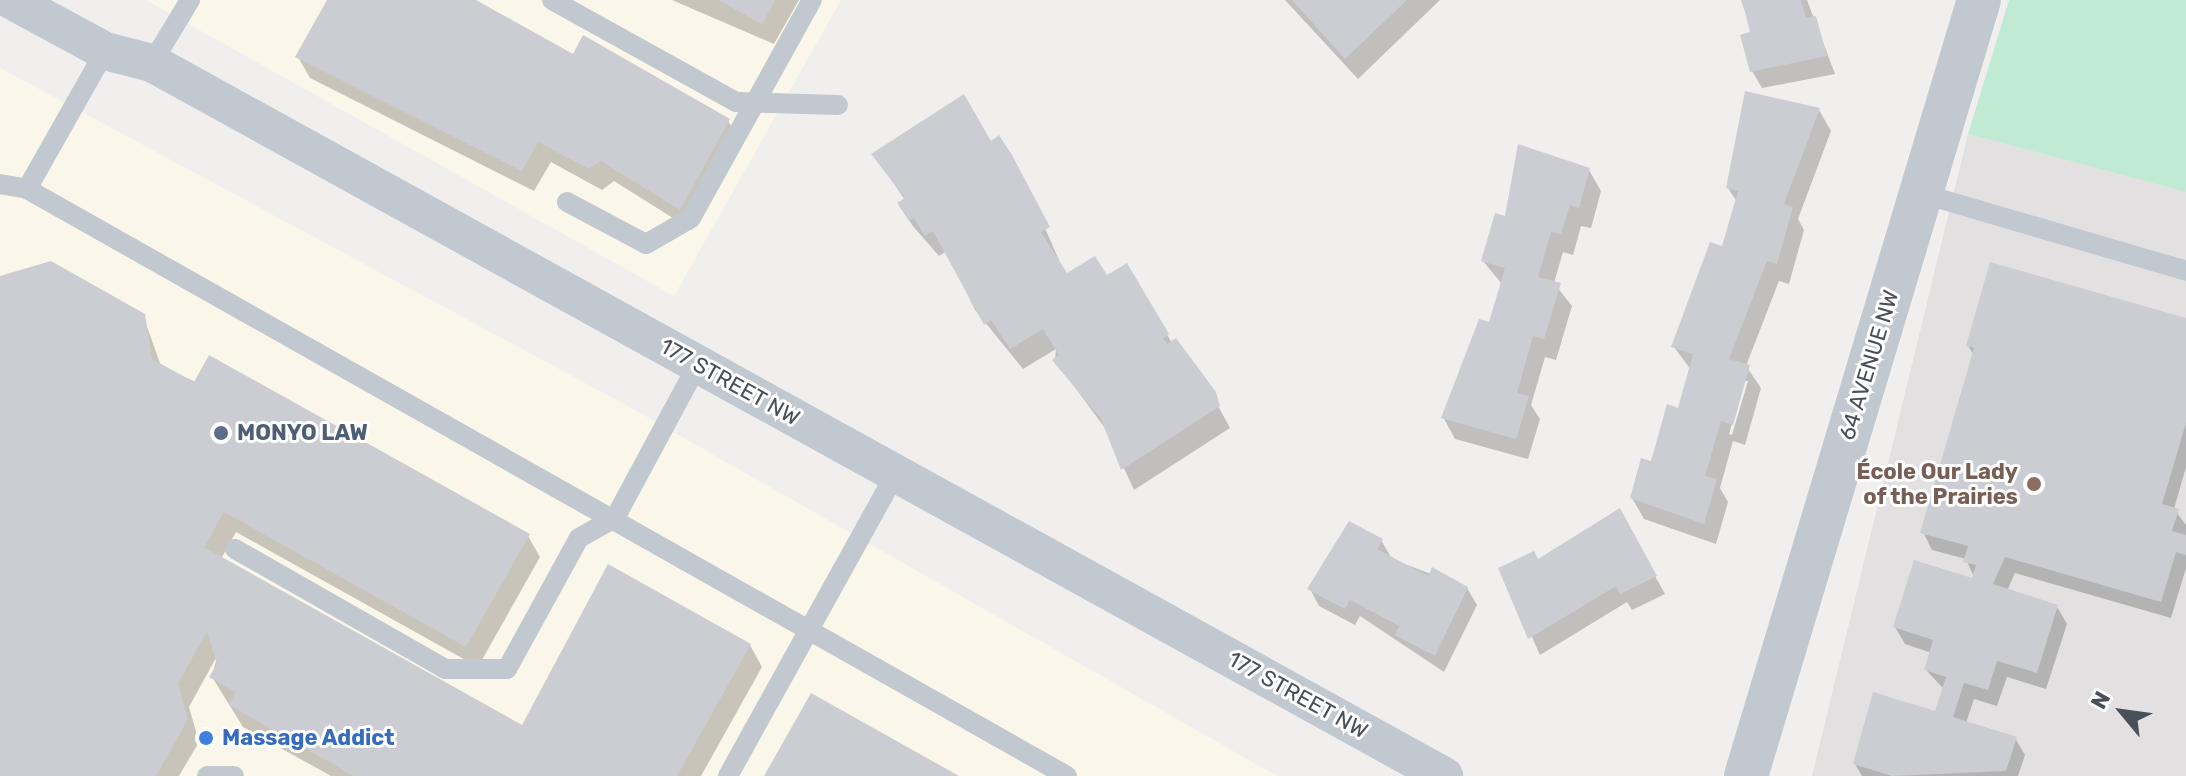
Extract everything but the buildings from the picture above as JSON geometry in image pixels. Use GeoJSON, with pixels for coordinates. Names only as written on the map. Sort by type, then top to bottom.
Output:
{"type":"FeatureCollection","features":[{"type":"Feature","properties":{"kind":"street","name":"177 STREET NW"},"geometry":{"type":"LineString","coordinates":[[11,0],[105,51],[152,63],[1444,776]]}},
{"type":"Feature","properties":{"kind":"street","name":"64 AVENUE NW"},"geometry":{"type":"LineString","coordinates":[[1746,776],[1979,0]]}},
{"type":"Feature","properties":{"kind":"lane"},"geometry":{"type":"LineString","coordinates":[[152,63],[190,0]]}},
{"type":"Feature","properties":{"kind":"lane"},"geometry":{"type":"LineString","coordinates":[[552,0],[736,102],[838,105]]}},
{"type":"Feature","properties":{"kind":"lane"},"geometry":{"type":"LineString","coordinates":[[567,202],[646,244],[691,218],[812,0]]}},
{"type":"Feature","properties":{"kind":"lane"},"geometry":{"type":"LineString","coordinates":[[27,189],[105,51]]}},
{"type":"Feature","properties":{"kind":"lane"},"geometry":{"type":"LineString","coordinates":[[0,184],[27,189],[615,518],[1067,776]]}},
{"type":"Feature","properties":{"kind":"lane"},"geometry":{"type":"LineString","coordinates":[[1920,193],[2186,271]]}},
{"type":"Feature","properties":{"kind":"lane"},"geometry":{"type":"LineString","coordinates":[[235,549],[445,669],[507,669],[579,538],[615,518],[698,364]]}},
{"type":"Feature","properties":{"kind":"lane"},"geometry":{"type":"LineString","coordinates":[[728,776],[896,473]]}},
{"type":"Feature","properties":{"kind":"lane"},"geometry":{"type":"LineString","coordinates":[[207,776],[234,776]]}},
{"type":"Feature","properties":{"kind":"shaded area"},"geometry":{"type":"Polygon","coordinates":[[[146,0],[841,0],[674,296],[146,0]]]}},
{"type":"Feature","properties":{"kind":"shaded area"},"geometry":{"type":"Polygon","coordinates":[[[0,68],[626,405],[1277,776],[0,776],[0,68]]]}},
{"type":"Feature","properties":{"kind":"shaded area","name":"École Our Lady of the Prairies"},"geometry":{"type":"Polygon","coordinates":[[[1968,134],[2186,192],[2186,776],[1812,776],[1968,134]]]}},
{"type":"Feature","properties":{"kind":"green space"},"geometry":{"type":"Polygon","coordinates":[[[2009,0],[2186,0],[2186,192],[1968,134],[2009,0]]]}},
{"type":"Feature","properties":{"kind":"place","name":"MONYO LAW"},"geometry":{"type":"Point","coordinates":[221,433]}},
{"type":"Feature","properties":{"kind":"place","name":"École Our Lady of the Prairies"},"geometry":{"type":"Point","coordinates":[2034,484]}},
{"type":"Feature","properties":{"kind":"place","name":"Massage Addict"},"geometry":{"type":"Point","coordinates":[206,738]}}]}
